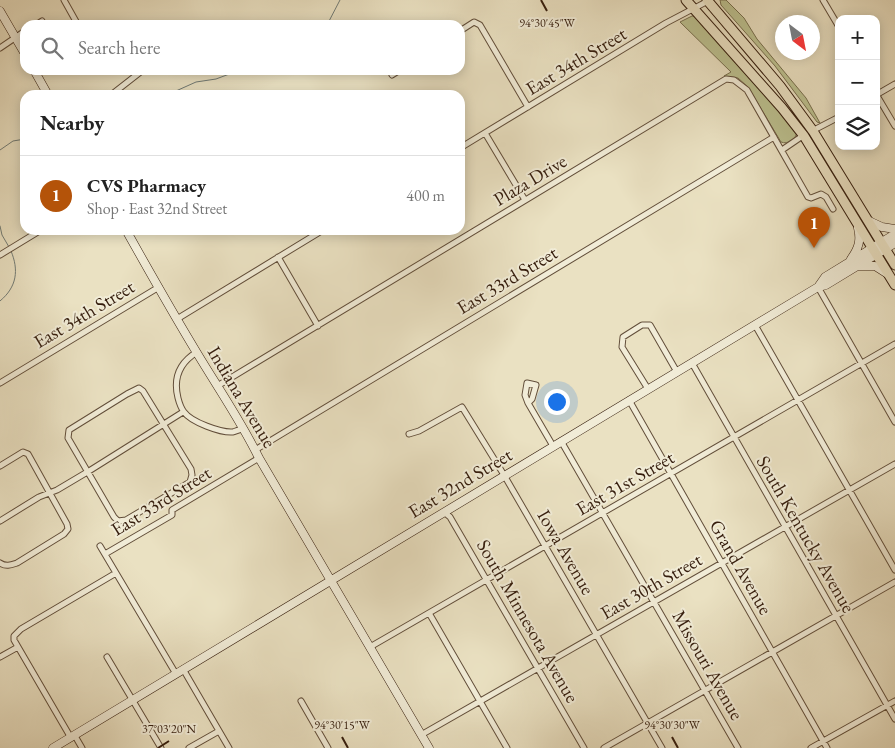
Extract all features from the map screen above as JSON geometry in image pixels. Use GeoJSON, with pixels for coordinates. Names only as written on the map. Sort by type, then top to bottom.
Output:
{"type":"FeatureCollection","features":[{"type":"Feature","properties":{"kind":"main road"},"geometry":{"type":"LineString","coordinates":[[686,0],[782,108],[804,136],[895,286]]}},
{"type":"Feature","properties":{"kind":"main road"},"geometry":{"type":"LineString","coordinates":[[709,1],[774,78],[813,131],[895,265]]}},
{"type":"Feature","properties":{"kind":"main road"},"geometry":{"type":"LineString","coordinates":[[0,11],[20,46]]}},
{"type":"Feature","properties":{"kind":"main road"},"geometry":{"type":"LineString","coordinates":[[37,75],[45,90]]}},
{"type":"Feature","properties":{"kind":"main road"},"geometry":{"type":"LineString","coordinates":[[869,221],[895,228]]}},
{"type":"Feature","properties":{"kind":"main road"},"geometry":{"type":"LineString","coordinates":[[847,264],[858,250],[860,237],[857,224]]}},
{"type":"Feature","properties":{"kind":"main road"},"geometry":{"type":"LineString","coordinates":[[818,287],[825,277],[847,264],[874,252],[895,234]]}},
{"type":"Feature","properties":{"kind":"main road","name":"Indiana Avenue"},"geometry":{"type":"LineString","coordinates":[[129,235],[196,352],[244,428],[259,458],[429,748]]}},
{"type":"Feature","properties":{"kind":"main road"},"geometry":{"type":"LineString","coordinates":[[883,246],[895,243]]}},
{"type":"Feature","properties":{"kind":"main road","name":"East 32nd Street"},"geometry":{"type":"LineString","coordinates":[[53,748],[629,400],[818,287],[826,285],[858,266],[874,252]]}},
{"type":"Feature","properties":{"kind":"main road"},"geometry":{"type":"LineString","coordinates":[[858,266],[879,267],[888,274]]}},
{"type":"Feature","properties":{"kind":"street"},"geometry":{"type":"LineString","coordinates":[[64,0],[75,20]]}},
{"type":"Feature","properties":{"kind":"street"},"geometry":{"type":"LineString","coordinates":[[823,0],[835,20]]}},
{"type":"Feature","properties":{"kind":"street","name":"East 34th Street"},"geometry":{"type":"LineString","coordinates":[[465,145],[666,24],[709,1]]}},
{"type":"Feature","properties":{"kind":"street"},"geometry":{"type":"LineString","coordinates":[[465,28],[474,22],[482,27],[528,107]]}},
{"type":"Feature","properties":{"kind":"street"},"geometry":{"type":"LineString","coordinates":[[0,48],[20,34]]}},
{"type":"Feature","properties":{"kind":"street"},"geometry":{"type":"LineString","coordinates":[[117,90],[137,75]]}},
{"type":"Feature","properties":{"kind":"street","name":"Plaza Drive"},"geometry":{"type":"LineString","coordinates":[[218,385],[726,79],[734,80],[747,90],[808,197],[811,198],[821,194],[826,197],[833,209]]}},
{"type":"Feature","properties":{"kind":"street"},"geometry":{"type":"LineString","coordinates":[[880,93],[895,84]]}},
{"type":"Feature","properties":{"kind":"street"},"geometry":{"type":"LineString","coordinates":[[880,102],[895,126]]}},
{"type":"Feature","properties":{"kind":"street"},"geometry":{"type":"LineString","coordinates":[[782,150],[835,119]]}},
{"type":"Feature","properties":{"kind":"street"},"geometry":{"type":"LineString","coordinates":[[485,133],[525,200]]}},
{"type":"Feature","properties":{"kind":"street","name":"East 33rd Street"},"geometry":{"type":"LineString","coordinates":[[255,450],[774,136]]}},
{"type":"Feature","properties":{"kind":"street"},"geometry":{"type":"LineString","coordinates":[[0,255],[32,235]]}},
{"type":"Feature","properties":{"kind":"street"},"geometry":{"type":"LineString","coordinates":[[177,319],[315,235]]}},
{"type":"Feature","properties":{"kind":"street"},"geometry":{"type":"LineString","coordinates":[[278,257],[318,326]]}},
{"type":"Feature","properties":{"kind":"street","name":"East 34th Street"},"geometry":{"type":"LineString","coordinates":[[0,383],[159,287]]}},
{"type":"Feature","properties":{"kind":"street"},"geometry":{"type":"LineString","coordinates":[[818,287],[895,422]]}},
{"type":"Feature","properties":{"kind":"street"},"geometry":{"type":"LineString","coordinates":[[648,389],[622,347],[623,338],[642,326],[650,325],[677,372]]}},
{"type":"Feature","properties":{"kind":"street"},"geometry":{"type":"LineString","coordinates":[[755,325],[895,570]]}},
{"type":"Feature","properties":{"kind":"street","name":"East 31st Street"},"geometry":{"type":"LineString","coordinates":[[370,647],[895,344]]}},
{"type":"Feature","properties":{"kind":"street"},"geometry":{"type":"LineString","coordinates":[[196,352],[183,362],[176,380],[178,399],[183,412],[209,427],[232,432],[244,428]]}},
{"type":"Feature","properties":{"kind":"street","name":"South Kentucky Avenue"},"geometry":{"type":"LineString","coordinates":[[692,363],[895,719]]}},
{"type":"Feature","properties":{"kind":"street"},"geometry":{"type":"LineString","coordinates":[[139,388],[143,391],[164,424],[191,469],[192,475],[190,482],[126,520],[118,520],[114,517],[89,472],[68,438],[69,430],[139,388]]}},
{"type":"Feature","properties":{"kind":"street","name":"Grand Avenue"},"geometry":{"type":"LineString","coordinates":[[629,400],[827,748]]}},
{"type":"Feature","properties":{"kind":"street"},"geometry":{"type":"LineString","coordinates":[[528,403],[553,446]]}},
{"type":"Feature","properties":{"kind":"street","name":"Iowa Avenue"},"geometry":{"type":"LineString","coordinates":[[409,434],[419,431],[462,407],[504,475],[662,748]]}},
{"type":"Feature","properties":{"kind":"street"},"geometry":{"type":"LineString","coordinates":[[0,520],[89,472],[183,412]]}},
{"type":"Feature","properties":{"kind":"street","name":"Missouri Avenue"},"geometry":{"type":"LineString","coordinates":[[561,441],[738,748]]}},
{"type":"Feature","properties":{"kind":"street"},"geometry":{"type":"LineString","coordinates":[[0,466],[23,452],[28,454],[68,529],[64,534],[17,563],[9,566],[3,566],[0,563]]}},
{"type":"Feature","properties":{"kind":"street","name":"East 33rd Street"},"geometry":{"type":"LineString","coordinates":[[105,554],[172,515],[172,510],[259,458]]}},
{"type":"Feature","properties":{"kind":"street","name":"East 30th Street"},"geometry":{"type":"LineString","coordinates":[[421,735],[895,464]]}},
{"type":"Feature","properties":{"kind":"street","name":"South Minnesota Avenue"},"geometry":{"type":"LineString","coordinates":[[444,512],[450,517],[584,748]]}},
{"type":"Feature","properties":{"kind":"street"},"geometry":{"type":"LineString","coordinates":[[100,546],[176,674]]}},
{"type":"Feature","properties":{"kind":"street"},"geometry":{"type":"LineString","coordinates":[[82,748],[73,737],[18,647],[14,640],[15,634],[116,573]]}},
{"type":"Feature","properties":{"kind":"street"},"geometry":{"type":"LineString","coordinates":[[604,748],[895,582]]}},
{"type":"Feature","properties":{"kind":"street"},"geometry":{"type":"LineString","coordinates":[[429,613],[507,748]]}},
{"type":"Feature","properties":{"kind":"street"},"geometry":{"type":"LineString","coordinates":[[0,657],[18,647]]}},
{"type":"Feature","properties":{"kind":"street"},"geometry":{"type":"LineString","coordinates":[[107,657],[161,748]]}},
{"type":"Feature","properties":{"kind":"street"},"geometry":{"type":"LineString","coordinates":[[183,669],[229,748]]}},
{"type":"Feature","properties":{"kind":"street"},"geometry":{"type":"LineString","coordinates":[[301,701],[328,748]]}},
{"type":"Feature","properties":{"kind":"street"},"geometry":{"type":"LineString","coordinates":[[811,748],[895,701]]}},
{"type":"Feature","properties":{"kind":"street"},"geometry":{"type":"LineString","coordinates":[[189,748],[219,731]]}},
{"type":"Feature","properties":{"kind":"green space"},"geometry":{"type":"Polygon","coordinates":[[[720,0],[726,0],[744,18],[757,39],[806,98],[820,123],[817,122],[775,66],[721,5],[720,0]]]}},
{"type":"Feature","properties":{"kind":"green space"},"geometry":{"type":"Polygon","coordinates":[[[696,16],[797,132],[791,141],[781,142],[748,87],[738,78],[724,76],[731,72],[680,22],[696,16]]]}},
{"type":"Feature","properties":{"kind":"waterway"},"geometry":{"type":"LineString","coordinates":[[330,20],[340,0]]}},
{"type":"Feature","properties":{"kind":"waterway"},"geometry":{"type":"LineString","coordinates":[[178,90],[196,82],[216,79],[227,75]]}},
{"type":"Feature","properties":{"kind":"waterway"},"geometry":{"type":"LineString","coordinates":[[0,150],[13,141],[20,140]]}},
{"type":"Feature","properties":{"kind":"waterway"},"geometry":{"type":"LineString","coordinates":[[0,226],[2,235],[9,247]]}},
{"type":"Feature","properties":{"kind":"waterway"},"geometry":{"type":"LineString","coordinates":[[0,301],[10,290],[15,278],[16,271],[11,251]]}},
{"type":"Feature","properties":{"kind":"place","name":"CVS Pharmacy"},"geometry":{"type":"Point","coordinates":[814,248]}}]}
